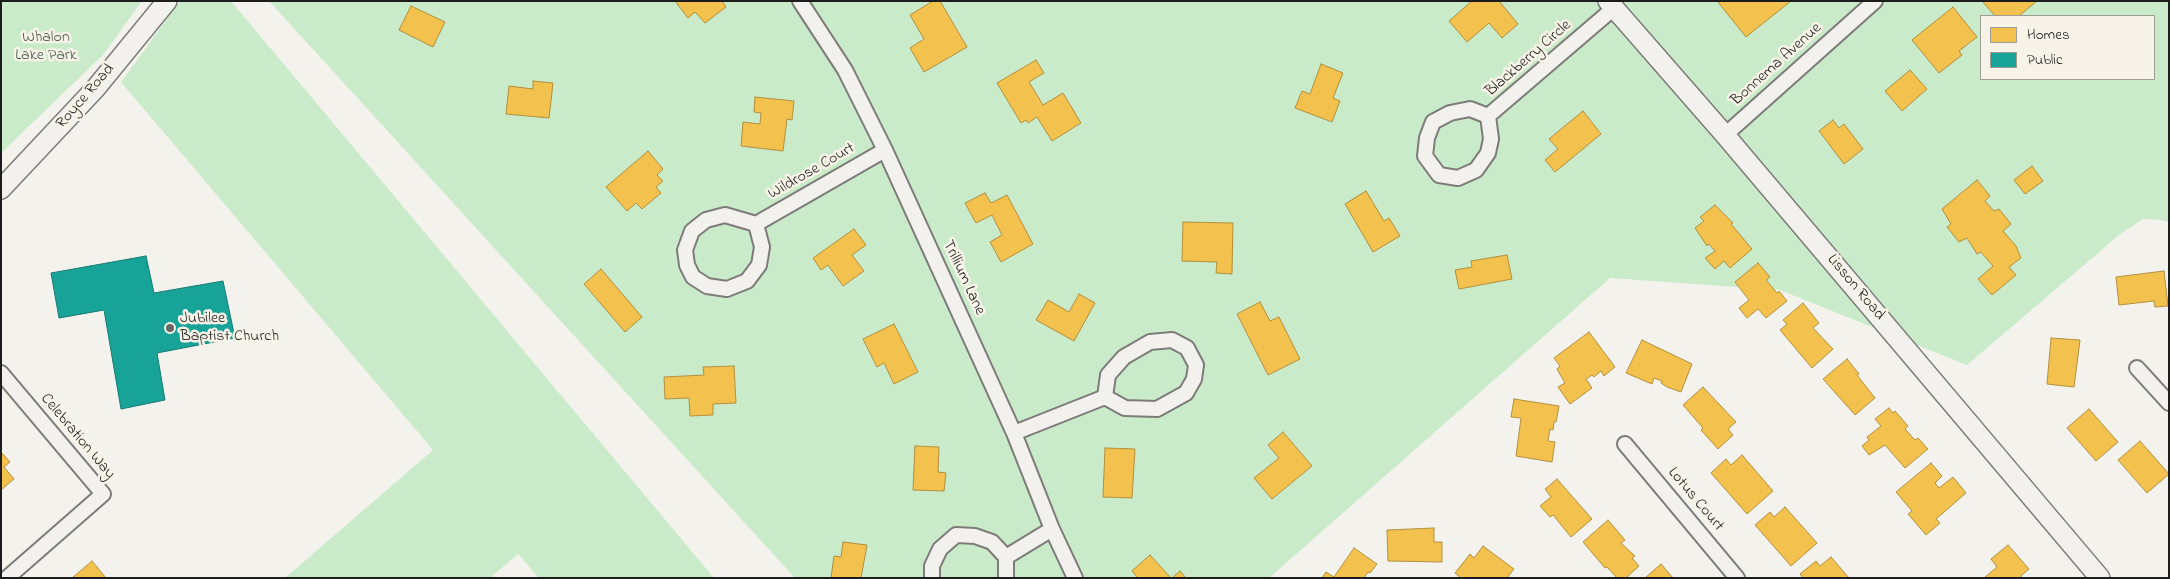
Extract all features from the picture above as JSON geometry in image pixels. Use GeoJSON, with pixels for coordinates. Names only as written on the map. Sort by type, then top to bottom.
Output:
{"type":"FeatureCollection","features":[{"type":"Feature","properties":{"kind":"street","name":"Royce Road"},"geometry":{"type":"LineString","coordinates":[[1,189],[95,89],[167,1]]}},
{"type":"Feature","properties":{"kind":"street","name":"Trillium Lane"},"geometry":{"type":"LineString","coordinates":[[800,1],[845,70],[885,150],[1014,432],[1052,529],[1075,578]]}},
{"type":"Feature","properties":{"kind":"street","name":"Bonnema Avenue"},"geometry":{"type":"LineString","coordinates":[[1725,135],[1875,1]]}},
{"type":"Feature","properties":{"kind":"street","name":"Lisson Road"},"geometry":{"type":"LineString","coordinates":[[1611,5],[1725,135],[2100,578]]}},
{"type":"Feature","properties":{"kind":"street","name":"Blackberry Circle"},"geometry":{"type":"LineString","coordinates":[[1488,116],[1611,5]]}},
{"type":"Feature","properties":{"kind":"street","name":"Blackberry Circle"},"geometry":{"type":"LineString","coordinates":[[1470,109],[1488,116],[1491,139],[1488,153],[1476,170],[1458,178],[1438,175],[1425,156],[1427,138],[1433,122],[1450,112],[1470,109]]}},
{"type":"Feature","properties":{"kind":"street","name":"Wildrose Court"},"geometry":{"type":"LineString","coordinates":[[756,224],[885,150]]}},
{"type":"Feature","properties":{"kind":"street"},"geometry":{"type":"LineString","coordinates":[[725,215],[756,224],[762,246],[759,265],[746,281],[727,289],[707,286],[694,278],[687,265],[685,250],[692,231],[706,220],[725,215]]}},
{"type":"Feature","properties":{"kind":"street"},"geometry":{"type":"LineString","coordinates":[[1014,432],[1105,397],[1125,408],[1157,408],[1186,393],[1194,379],[1196,365],[1188,348],[1172,340],[1150,342],[1124,357],[1108,375],[1105,397]]}},
{"type":"Feature","properties":{"kind":"street"},"geometry":{"type":"LineString","coordinates":[[2137,368],[2169,403]]}},
{"type":"Feature","properties":{"kind":"street","name":"Celebration Way"},"geometry":{"type":"LineString","coordinates":[[1,373],[103,494],[7,578]]}},
{"type":"Feature","properties":{"kind":"street","name":"Lotus Court"},"geometry":{"type":"LineString","coordinates":[[1626,444],[1737,578]]}},
{"type":"Feature","properties":{"kind":"street"},"geometry":{"type":"LineString","coordinates":[[1006,558],[1052,529]]}},
{"type":"Feature","properties":{"kind":"street"},"geometry":{"type":"LineString","coordinates":[[932,578],[932,566],[940,549],[956,535],[976,536],[992,542],[1006,558],[1006,578]]}},
{"type":"Feature","properties":{"kind":"green space","name":"Whalon Lake Park"},"geometry":{"type":"Polygon","coordinates":[[[1,1],[142,1],[103,55],[1,153],[1,1]]]}},
{"type":"Feature","properties":{"kind":"green space"},"geometry":{"type":"Polygon","coordinates":[[[180,1],[231,1],[714,578],[539,578],[518,554],[490,578],[285,578],[433,450],[121,82],[180,1]]]}},
{"type":"Feature","properties":{"kind":"green space"},"geometry":{"type":"Polygon","coordinates":[[[269,1],[2169,1],[2169,222],[2143,219],[2119,235],[1967,365],[1780,290],[1610,278],[1269,578],[795,578],[269,1]]]}},
{"type":"Feature","properties":{"kind":"building: Homes"},"geometry":{"type":"Polygon","coordinates":[[[675,1],[722,1],[726,7],[705,23],[695,12],[688,18],[675,1]]]}},
{"type":"Feature","properties":{"kind":"building: Homes"},"geometry":{"type":"Polygon","coordinates":[[[933,1],[940,1],[967,47],[924,72],[910,48],[924,39],[910,15],[933,1]]]}},
{"type":"Feature","properties":{"kind":"building: Homes"},"geometry":{"type":"Polygon","coordinates":[[[1472,1],[1499,1],[1518,24],[1502,38],[1489,23],[1467,42],[1449,21],[1472,1]]]}},
{"type":"Feature","properties":{"kind":"building: Homes"},"geometry":{"type":"Polygon","coordinates":[[[1717,1],[1791,1],[1746,37],[1717,1]]]}},
{"type":"Feature","properties":{"kind":"building: Homes"},"geometry":{"type":"Polygon","coordinates":[[[1982,1],[2037,1],[2020,15],[1994,15],[1982,1]]]}},
{"type":"Feature","properties":{"kind":"building: Homes"},"geometry":{"type":"Polygon","coordinates":[[[411,6],[445,22],[433,47],[399,30],[411,6]]]}},
{"type":"Feature","properties":{"kind":"building: Homes"},"geometry":{"type":"Polygon","coordinates":[[[1953,7],[1977,37],[1959,51],[1962,55],[1939,73],[1912,40],[1953,7]]]}},
{"type":"Feature","properties":{"kind":"building: Homes"},"geometry":{"type":"Polygon","coordinates":[[[1036,60],[1044,73],[1029,82],[1043,105],[1063,93],[1081,123],[1052,141],[1037,117],[1028,123],[1026,120],[1021,123],[997,83],[1036,60]]]}},
{"type":"Feature","properties":{"kind":"building: Homes"},"geometry":{"type":"Polygon","coordinates":[[[1321,64],[1343,73],[1333,98],[1340,101],[1332,122],[1295,108],[1302,91],[1310,94],[1321,64]]]}},
{"type":"Feature","properties":{"kind":"building: Homes"},"geometry":{"type":"Polygon","coordinates":[[[1910,70],[1927,89],[1902,111],[1885,91],[1910,70]]]}},
{"type":"Feature","properties":{"kind":"building: Homes"},"geometry":{"type":"Polygon","coordinates":[[[533,81],[553,83],[549,118],[506,114],[509,86],[533,89],[533,81]]]}},
{"type":"Feature","properties":{"kind":"building: Homes"},"geometry":{"type":"Polygon","coordinates":[[[755,97],[794,101],[792,120],[787,119],[783,151],[741,146],[743,122],[760,124],[761,113],[754,112],[755,97]]]}},
{"type":"Feature","properties":{"kind":"building: Homes"},"geometry":{"type":"Polygon","coordinates":[[[1583,111],[1601,134],[1555,172],[1545,160],[1558,149],[1549,139],[1583,111]]]}},
{"type":"Feature","properties":{"kind":"building: Homes"},"geometry":{"type":"Polygon","coordinates":[[[1833,120],[1839,128],[1844,124],[1863,149],[1844,164],[1819,131],[1833,120]]]}},
{"type":"Feature","properties":{"kind":"building: Homes"},"geometry":{"type":"Polygon","coordinates":[[[648,151],[663,169],[657,175],[663,181],[656,187],[661,193],[642,209],[636,203],[627,211],[606,187],[648,151]]]}},
{"type":"Feature","properties":{"kind":"building: Homes"},"geometry":{"type":"Polygon","coordinates":[[[2032,166],[2043,181],[2025,194],[2014,180],[2032,166]]]}},
{"type":"Feature","properties":{"kind":"building: Homes"},"geometry":{"type":"Polygon","coordinates":[[[1977,180],[1990,196],[1985,201],[1994,211],[1999,209],[2011,224],[2003,231],[2016,246],[2021,258],[2009,267],[2016,275],[1992,295],[1978,279],[1993,266],[1981,252],[1977,254],[1967,238],[1959,242],[1947,227],[1951,224],[1942,209],[1977,180]]]}},
{"type":"Feature","properties":{"kind":"building: Homes"},"geometry":{"type":"Polygon","coordinates":[[[1366,191],[1384,221],[1389,218],[1400,236],[1373,252],[1345,204],[1366,191]]]}},
{"type":"Feature","properties":{"kind":"building: Homes"},"geometry":{"type":"Polygon","coordinates":[[[985,193],[991,203],[1007,195],[1033,244],[1001,262],[990,242],[1002,235],[992,215],[976,223],[965,203],[985,193]]]}},
{"type":"Feature","properties":{"kind":"building: Homes"},"geometry":{"type":"Polygon","coordinates":[[[1715,205],[1733,223],[1731,224],[1752,249],[1730,268],[1724,261],[1715,269],[1705,258],[1715,251],[1709,244],[1707,246],[1695,228],[1704,221],[1700,217],[1715,205]]]}},
{"type":"Feature","properties":{"kind":"building: Homes"},"geometry":{"type":"Polygon","coordinates":[[[1183,222],[1233,223],[1232,274],[1216,273],[1217,262],[1182,261],[1183,222]]]}},
{"type":"Feature","properties":{"kind":"building: Homes"},"geometry":{"type":"Polygon","coordinates":[[[854,229],[866,245],[852,255],[864,271],[843,286],[828,265],[821,270],[813,258],[854,229]]]}},
{"type":"Feature","properties":{"kind":"building: Homes"},"geometry":{"type":"Polygon","coordinates":[[[1507,255],[1512,279],[1459,289],[1455,270],[1472,267],[1471,261],[1507,255]]]}},
{"type":"Feature","properties":{"kind":"building: Homes"},"geometry":{"type":"Polygon","coordinates":[[[1758,263],[1770,277],[1766,280],[1787,301],[1766,318],[1758,309],[1747,318],[1739,308],[1749,300],[1735,282],[1758,263]]]}},
{"type":"Feature","properties":{"kind":"building: Homes"},"geometry":{"type":"Polygon","coordinates":[[[601,269],[642,317],[625,332],[584,284],[601,269]]]}},
{"type":"Feature","properties":{"kind":"building: Homes"},"geometry":{"type":"Polygon","coordinates":[[[2164,271],[2168,306],[2155,307],[2154,301],[2119,305],[2116,277],[2164,271]]]}},
{"type":"Feature","properties":{"kind":"building: Homes"},"geometry":{"type":"Polygon","coordinates":[[[1079,294],[1095,303],[1074,341],[1036,320],[1048,300],[1069,312],[1079,294]]]}},
{"type":"Feature","properties":{"kind":"building: Homes"},"geometry":{"type":"Polygon","coordinates":[[[1260,302],[1270,321],[1279,317],[1300,359],[1268,375],[1237,314],[1260,302]]]}},
{"type":"Feature","properties":{"kind":"building: Homes"},"geometry":{"type":"Polygon","coordinates":[[[1803,303],[1819,323],[1813,328],[1833,349],[1812,368],[1780,330],[1787,324],[1783,320],[1803,303]]]}},
{"type":"Feature","properties":{"kind":"building: Homes"},"geometry":{"type":"Polygon","coordinates":[[[894,324],[918,372],[894,384],[884,363],[877,367],[863,339],[894,324]]]}},
{"type":"Feature","properties":{"kind":"building: Homes"},"geometry":{"type":"Polygon","coordinates":[[[1589,332],[1615,367],[1604,376],[1601,371],[1594,377],[1592,375],[1586,379],[1592,388],[1570,404],[1558,387],[1565,383],[1557,369],[1560,366],[1554,358],[1589,332]]]}},
{"type":"Feature","properties":{"kind":"building: Homes"},"geometry":{"type":"Polygon","coordinates":[[[2051,338],[2080,340],[2074,387],[2047,384],[2051,338]]]}},
{"type":"Feature","properties":{"kind":"building: Homes"},"geometry":{"type":"Polygon","coordinates":[[[1642,340],[1692,364],[1681,392],[1667,387],[1661,383],[1662,381],[1654,378],[1652,384],[1626,373],[1642,340]]]}},
{"type":"Feature","properties":{"kind":"building: Homes"},"geometry":{"type":"Polygon","coordinates":[[[1847,359],[1875,398],[1855,415],[1823,379],[1847,359]]]}},
{"type":"Feature","properties":{"kind":"building: Homes"},"geometry":{"type":"Polygon","coordinates":[[[734,366],[736,403],[713,404],[713,415],[690,416],[689,398],[665,399],[664,377],[704,375],[703,367],[734,366]]]}},
{"type":"Feature","properties":{"kind":"building: Homes"},"geometry":{"type":"Polygon","coordinates":[[[1703,387],[1736,422],[1728,429],[1733,435],[1718,449],[1683,405],[1703,387]]]}},
{"type":"Feature","properties":{"kind":"building: Homes"},"geometry":{"type":"Polygon","coordinates":[[[1514,399],[1559,406],[1556,422],[1554,422],[1553,430],[1550,429],[1548,441],[1555,442],[1552,462],[1516,456],[1521,418],[1511,417],[1514,399]]]}},
{"type":"Feature","properties":{"kind":"building: Homes"},"geometry":{"type":"Polygon","coordinates":[[[1889,408],[1893,413],[1895,411],[1908,426],[1905,429],[1915,440],[1918,438],[1928,449],[1905,468],[1885,445],[1869,455],[1862,446],[1869,440],[1867,437],[1881,426],[1875,419],[1889,408]]]}},
{"type":"Feature","properties":{"kind":"building: Homes"},"geometry":{"type":"Polygon","coordinates":[[[2089,409],[2118,442],[2096,461],[2067,428],[2089,409]]]}},
{"type":"Feature","properties":{"kind":"building: Homes"},"geometry":{"type":"Polygon","coordinates":[[[1283,432],[1312,466],[1272,499],[1254,478],[1279,458],[1268,445],[1283,432]]]}},
{"type":"Feature","properties":{"kind":"building: Homes"},"geometry":{"type":"Polygon","coordinates":[[[2140,441],[2169,474],[2147,493],[2118,460],[2140,441]]]}},
{"type":"Feature","properties":{"kind":"building: Homes"},"geometry":{"type":"Polygon","coordinates":[[[915,446],[939,447],[938,472],[946,473],[944,491],[913,490],[915,446]]]}},
{"type":"Feature","properties":{"kind":"building: Homes"},"geometry":{"type":"Polygon","coordinates":[[[1105,448],[1135,449],[1132,498],[1103,497],[1105,448]]]}},
{"type":"Feature","properties":{"kind":"building: Homes"},"geometry":{"type":"Polygon","coordinates":[[[1,452],[10,462],[4,467],[14,479],[1,490],[1,452]]]}},
{"type":"Feature","properties":{"kind":"building: Homes"},"geometry":{"type":"Polygon","coordinates":[[[1742,455],[1773,491],[1747,514],[1711,473],[1726,459],[1731,465],[1742,455]]]}},
{"type":"Feature","properties":{"kind":"building: Homes"},"geometry":{"type":"Polygon","coordinates":[[[1931,463],[1942,476],[1935,483],[1939,488],[1953,477],[1966,493],[1936,519],[1940,523],[1926,535],[1908,514],[1912,511],[1896,492],[1931,463]]]}},
{"type":"Feature","properties":{"kind":"building: Homes"},"geometry":{"type":"Polygon","coordinates":[[[1557,479],[1592,519],[1571,537],[1553,515],[1550,517],[1540,506],[1551,497],[1545,489],[1557,479]]]}},
{"type":"Feature","properties":{"kind":"building: Homes"},"geometry":{"type":"Polygon","coordinates":[[[1785,507],[1817,543],[1791,566],[1755,525],[1770,512],[1774,517],[1785,507]]]}},
{"type":"Feature","properties":{"kind":"building: Homes"},"geometry":{"type":"Polygon","coordinates":[[[1608,520],[1625,540],[1621,543],[1635,556],[1632,558],[1639,566],[1626,578],[1617,578],[1607,567],[1605,568],[1583,542],[1608,520]]]}},
{"type":"Feature","properties":{"kind":"building: Homes"},"geometry":{"type":"Polygon","coordinates":[[[1434,528],[1434,542],[1442,542],[1442,562],[1388,561],[1387,530],[1434,528]]]}},
{"type":"Feature","properties":{"kind":"building: Homes"},"geometry":{"type":"Polygon","coordinates":[[[843,542],[867,545],[861,578],[831,578],[834,556],[841,557],[843,542]]]}},
{"type":"Feature","properties":{"kind":"building: Homes"},"geometry":{"type":"Polygon","coordinates":[[[2008,545],[2029,569],[2021,576],[2022,578],[1984,578],[1997,567],[1991,559],[2008,545]]]}},
{"type":"Feature","properties":{"kind":"building: Homes"},"geometry":{"type":"Polygon","coordinates":[[[1483,546],[1514,569],[1507,578],[1461,578],[1455,573],[1470,554],[1474,558],[1483,546]]]}},
{"type":"Feature","properties":{"kind":"building: Homes"},"geometry":{"type":"Polygon","coordinates":[[[1354,548],[1377,564],[1370,573],[1368,572],[1364,578],[1322,578],[1326,572],[1334,577],[1354,548]]]}},
{"type":"Feature","properties":{"kind":"building: Homes"},"geometry":{"type":"Polygon","coordinates":[[[1150,555],[1171,578],[1138,578],[1132,571],[1150,555]]]}},
{"type":"Feature","properties":{"kind":"building: Homes"},"geometry":{"type":"Polygon","coordinates":[[[1831,557],[1849,578],[1803,578],[1800,574],[1816,561],[1820,566],[1831,557]]]}},
{"type":"Feature","properties":{"kind":"building: Homes"},"geometry":{"type":"Polygon","coordinates":[[[92,561],[106,578],[72,578],[92,561]]]}},
{"type":"Feature","properties":{"kind":"building: Homes"},"geometry":{"type":"Polygon","coordinates":[[[1661,564],[1673,578],[1645,578],[1661,564]]]}},
{"type":"Feature","properties":{"kind":"building: Homes"},"geometry":{"type":"Polygon","coordinates":[[[1180,571],[1186,578],[1172,578],[1180,571]]]}},
{"type":"Feature","properties":{"kind":"building: Public","name":"Jubilee Baptist Church"},"geometry":{"type":"Polygon","coordinates":[[[146,256],[154,293],[223,281],[235,338],[157,353],[165,400],[121,409],[104,310],[59,318],[51,273],[146,256]]]}},
{"type":"Feature","properties":{"kind":"place","name":"Jubilee Baptist Church"},"geometry":{"type":"Point","coordinates":[170,328]}}]}
